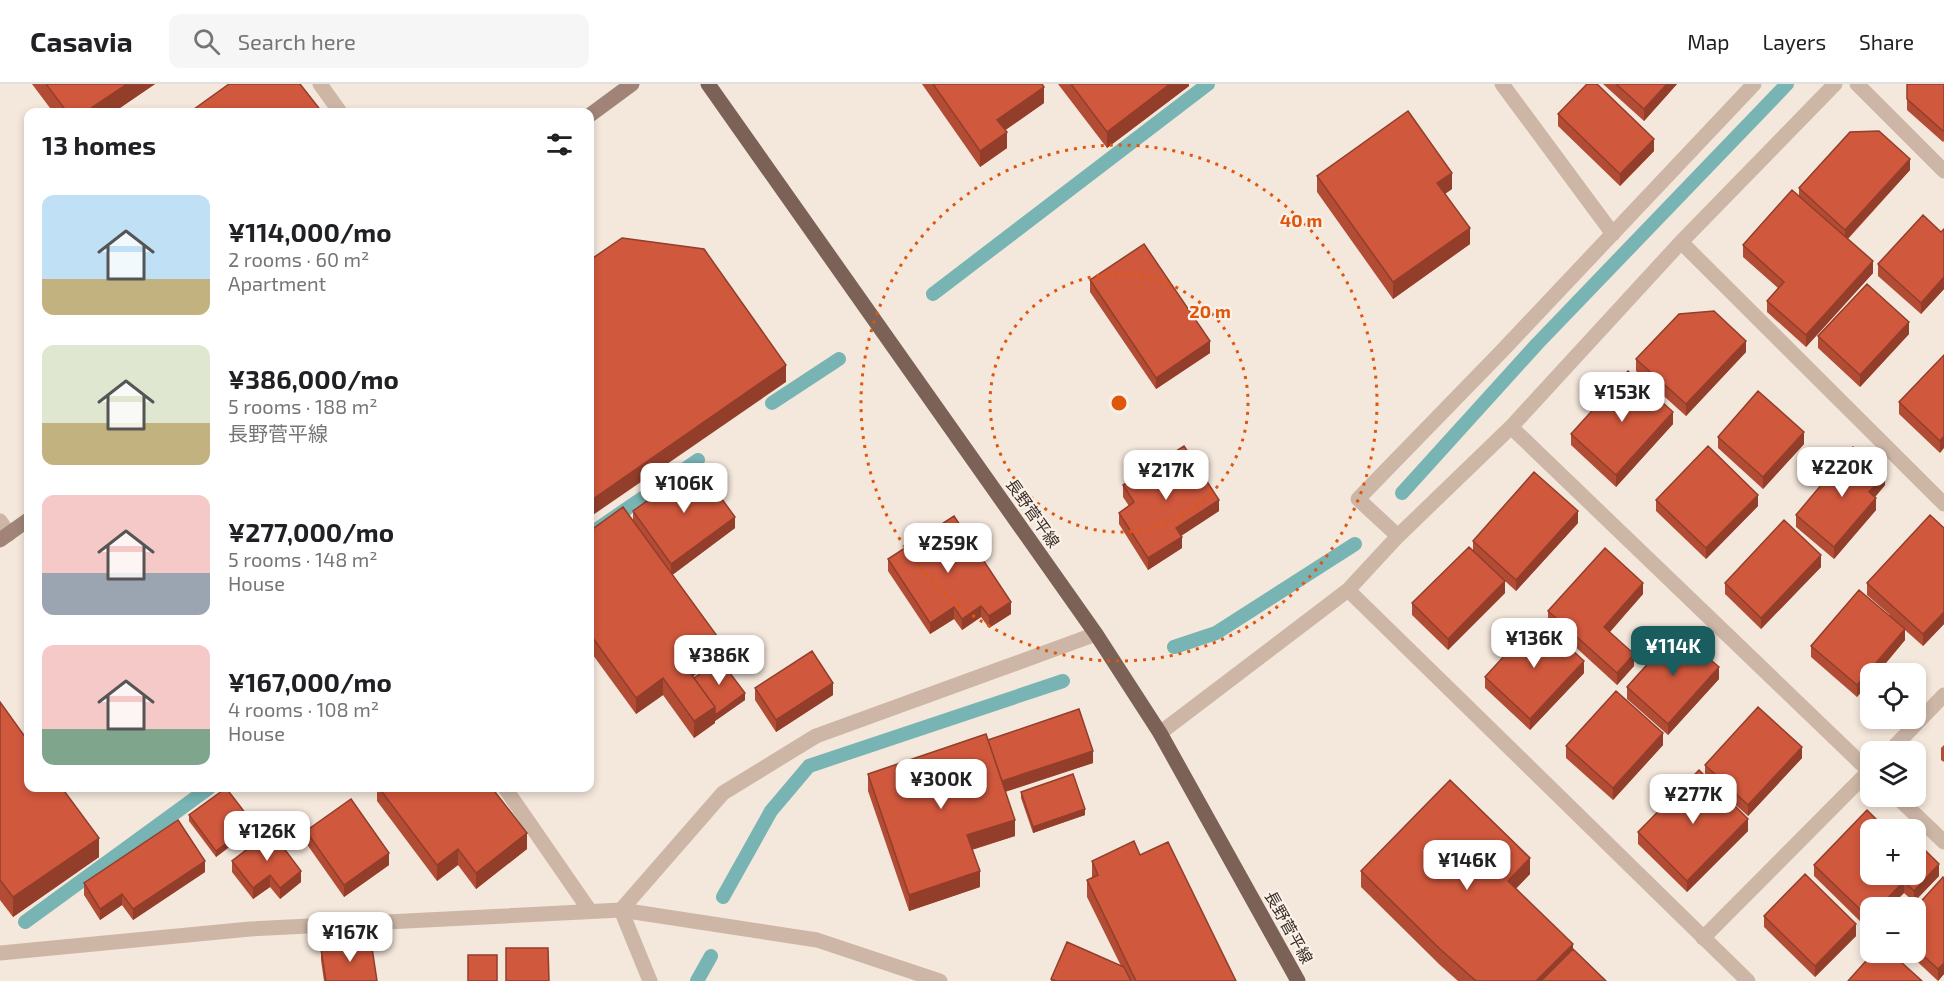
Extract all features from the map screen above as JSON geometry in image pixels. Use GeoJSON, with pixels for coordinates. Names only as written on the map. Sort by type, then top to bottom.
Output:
{"type":"FeatureCollection","features":[{"type":"Feature","properties":{"kind":"main road"},"geometry":{"type":"LineString","coordinates":[[594,112],[632,84]]}},
{"type":"Feature","properties":{"kind":"main road","name":"長野菅平線"},"geometry":{"type":"LineString","coordinates":[[708,84],[1096,634],[1160,733],[1298,981]]}},
{"type":"Feature","properties":{"kind":"main road"},"geometry":{"type":"LineString","coordinates":[[3,532],[24,522]]}},
{"type":"Feature","properties":{"kind":"street"},"geometry":{"type":"LineString","coordinates":[[320,84],[337,108]]}},
{"type":"Feature","properties":{"kind":"street"},"geometry":{"type":"LineString","coordinates":[[1502,84],[1613,234]]}},
{"type":"Feature","properties":{"kind":"street"},"geometry":{"type":"LineString","coordinates":[[1398,536],[1358,499],[1754,84]]}},
{"type":"Feature","properties":{"kind":"street"},"geometry":{"type":"LineString","coordinates":[[1160,733],[1348,590],[1398,536],[1511,428],[1682,242],[1835,84]]}},
{"type":"Feature","properties":{"kind":"street"},"geometry":{"type":"LineString","coordinates":[[1857,84],[1944,171]]}},
{"type":"Feature","properties":{"kind":"street"},"geometry":{"type":"LineString","coordinates":[[1682,242],[1944,504]]}},
{"type":"Feature","properties":{"kind":"street"},"geometry":{"type":"LineString","coordinates":[[1511,428],[1860,761]]}},
{"type":"Feature","properties":{"kind":"street"},"geometry":{"type":"LineString","coordinates":[[1348,590],[1748,981]]}},
{"type":"Feature","properties":{"kind":"street"},"geometry":{"type":"LineString","coordinates":[[621,910],[723,793],[816,736],[1096,634]]}},
{"type":"Feature","properties":{"kind":"street"},"geometry":{"type":"LineString","coordinates":[[1900,741],[1944,695]]}},
{"type":"Feature","properties":{"kind":"street"},"geometry":{"type":"LineString","coordinates":[[1703,938],[1860,781]]}},
{"type":"Feature","properties":{"kind":"street"},"geometry":{"type":"LineString","coordinates":[[508,792],[590,911]]}},
{"type":"Feature","properties":{"kind":"street"},"geometry":{"type":"LineString","coordinates":[[1907,807],[1944,842]]}},
{"type":"Feature","properties":{"kind":"street"},"geometry":{"type":"LineString","coordinates":[[621,910],[650,981]]}},
{"type":"Feature","properties":{"kind":"street"},"geometry":{"type":"LineString","coordinates":[[0,953],[250,929],[621,910],[817,940],[940,981]]}},
{"type":"Feature","properties":{"kind":"building"},"geometry":{"type":"Polygon","coordinates":[[[46,84],[127,84],[91,108],[64,108],[46,84]]]}},
{"type":"Feature","properties":{"kind":"building"},"geometry":{"type":"Polygon","coordinates":[[[229,84],[300,84],[319,108],[196,108],[229,84]]]}},
{"type":"Feature","properties":{"kind":"building"},"geometry":{"type":"Polygon","coordinates":[[[933,84],[1042,84],[1044,87],[997,120],[1007,132],[980,151],[933,84]]]}},
{"type":"Feature","properties":{"kind":"building"},"geometry":{"type":"Polygon","coordinates":[[[1071,84],[1170,84],[1107,132],[1071,84]]]}},
{"type":"Feature","properties":{"kind":"building"},"geometry":{"type":"Polygon","coordinates":[[[1587,84],[1597,84],[1654,139],[1620,174],[1558,114],[1587,84]]]}},
{"type":"Feature","properties":{"kind":"building"},"geometry":{"type":"Polygon","coordinates":[[[1616,84],[1667,84],[1644,109],[1616,84]]]}},
{"type":"Feature","properties":{"kind":"building"},"geometry":{"type":"Polygon","coordinates":[[[1907,84],[1944,84],[1943,131],[1907,99],[1907,84]]]}},
{"type":"Feature","properties":{"kind":"building"},"geometry":{"type":"Polygon","coordinates":[[[1408,111],[1452,173],[1437,183],[1470,228],[1393,282],[1317,176],[1408,111]]]}},
{"type":"Feature","properties":{"kind":"building"},"geometry":{"type":"Polygon","coordinates":[[[1879,131],[1910,159],[1845,230],[1799,188],[1850,132],[1879,131]]]}},
{"type":"Feature","properties":{"kind":"building"},"geometry":{"type":"Polygon","coordinates":[[[1792,190],[1873,261],[1806,335],[1767,301],[1784,282],[1743,245],[1792,190]]]}},
{"type":"Feature","properties":{"kind":"building"},"geometry":{"type":"Polygon","coordinates":[[[1923,215],[1941,232],[1944,229],[1944,277],[1921,303],[1878,264],[1923,215]]]}},
{"type":"Feature","properties":{"kind":"building"},"geometry":{"type":"Polygon","coordinates":[[[622,238],[704,249],[786,365],[594,498],[594,257],[622,238]]]}},
{"type":"Feature","properties":{"kind":"building"},"geometry":{"type":"Polygon","coordinates":[[[1144,244],[1210,341],[1156,378],[1090,280],[1144,244]]]}},
{"type":"Feature","properties":{"kind":"building"},"geometry":{"type":"Polygon","coordinates":[[[1867,284],[1909,322],[1860,375],[1818,336],[1867,284]]]}},
{"type":"Feature","properties":{"kind":"building"},"geometry":{"type":"Polygon","coordinates":[[[1714,311],[1746,341],[1686,404],[1636,359],[1679,314],[1714,311]]]}},
{"type":"Feature","properties":{"kind":"building"},"geometry":{"type":"Polygon","coordinates":[[[1944,355],[1944,436],[1940,441],[1899,402],[1944,355]]]}},
{"type":"Feature","properties":{"kind":"building"},"geometry":{"type":"Polygon","coordinates":[[[1628,371],[1673,412],[1616,475],[1571,434],[1628,371]]]}},
{"type":"Feature","properties":{"kind":"building"},"geometry":{"type":"Polygon","coordinates":[[[1758,391],[1804,432],[1763,477],[1718,437],[1758,391]]]}},
{"type":"Feature","properties":{"kind":"building"},"geometry":{"type":"Polygon","coordinates":[[[1184,446],[1219,500],[1176,528],[1182,537],[1148,558],[1119,513],[1134,502],[1123,485],[1184,446]]]}},
{"type":"Feature","properties":{"kind":"building"},"geometry":{"type":"Polygon","coordinates":[[[1708,446],[1758,495],[1706,548],[1656,500],[1708,446]]]}},
{"type":"Feature","properties":{"kind":"building"},"geometry":{"type":"Polygon","coordinates":[[[1853,447],[1885,474],[1869,492],[1876,498],[1834,547],[1796,515],[1853,447]]]}},
{"type":"Feature","properties":{"kind":"building"},"geometry":{"type":"Polygon","coordinates":[[[697,465],[735,517],[671,564],[633,511],[697,465]]]}},
{"type":"Feature","properties":{"kind":"building"},"geometry":{"type":"Polygon","coordinates":[[[1534,472],[1578,511],[1516,580],[1473,541],[1534,472]]]}},
{"type":"Feature","properties":{"kind":"building"},"geometry":{"type":"Polygon","coordinates":[[[623,507],[720,640],[685,666],[715,707],[694,721],[663,678],[636,698],[594,640],[594,528],[623,507]]]}},
{"type":"Feature","properties":{"kind":"building"},"geometry":{"type":"Polygon","coordinates":[[[1930,515],[1944,528],[1944,612],[1923,634],[1867,583],[1930,515]]]}},
{"type":"Feature","properties":{"kind":"building"},"geometry":{"type":"Polygon","coordinates":[[[954,516],[1011,602],[989,616],[981,606],[962,619],[954,607],[930,623],[888,559],[954,516]]]}},
{"type":"Feature","properties":{"kind":"building"},"geometry":{"type":"Polygon","coordinates":[[[1784,520],[1821,555],[1761,618],[1725,583],[1784,520]]]}},
{"type":"Feature","properties":{"kind":"building"},"geometry":{"type":"Polygon","coordinates":[[[1469,547],[1505,581],[1448,639],[1412,603],[1469,547]]]}},
{"type":"Feature","properties":{"kind":"building"},"geometry":{"type":"Polygon","coordinates":[[[1605,548],[1643,583],[1604,627],[1634,654],[1617,673],[1548,611],[1605,548]]]}},
{"type":"Feature","properties":{"kind":"building"},"geometry":{"type":"Polygon","coordinates":[[[1859,590],[1905,629],[1876,663],[1860,663],[1860,682],[1857,685],[1811,646],[1859,590]]]}},
{"type":"Feature","properties":{"kind":"building"},"geometry":{"type":"Polygon","coordinates":[[[1538,619],[1584,661],[1530,719],[1485,677],[1538,619]]]}},
{"type":"Feature","properties":{"kind":"building"},"geometry":{"type":"Polygon","coordinates":[[[1677,631],[1719,667],[1668,724],[1627,687],[1677,631]]]}},
{"type":"Feature","properties":{"kind":"building"},"geometry":{"type":"Polygon","coordinates":[[[812,651],[833,683],[776,720],[755,688],[812,651]]]}},
{"type":"Feature","properties":{"kind":"building"},"geometry":{"type":"Polygon","coordinates":[[[720,660],[745,693],[715,715],[715,707],[694,678],[720,660]]]}},
{"type":"Feature","properties":{"kind":"building"},"geometry":{"type":"Polygon","coordinates":[[[1616,691],[1663,733],[1613,788],[1566,746],[1616,691]]]}},
{"type":"Feature","properties":{"kind":"building"},"geometry":{"type":"Polygon","coordinates":[[[0,702],[24,735],[24,792],[65,792],[99,838],[13,897],[0,880],[0,702]]]}},
{"type":"Feature","properties":{"kind":"building"},"geometry":{"type":"Polygon","coordinates":[[[1758,707],[1802,747],[1748,805],[1705,765],[1758,707]]]}},
{"type":"Feature","properties":{"kind":"building"},"geometry":{"type":"Polygon","coordinates":[[[1079,709],[1093,751],[1002,781],[988,740],[1079,709]]]}},
{"type":"Feature","properties":{"kind":"building"},"geometry":{"type":"Polygon","coordinates":[[[986,734],[1015,820],[967,835],[980,871],[909,895],[868,774],[986,734]]]}},
{"type":"Feature","properties":{"kind":"building"},"geometry":{"type":"Polygon","coordinates":[[[1699,770],[1748,819],[1687,881],[1638,832],[1699,770]]]}},
{"type":"Feature","properties":{"kind":"building"},"geometry":{"type":"Polygon","coordinates":[[[1073,774],[1085,809],[1033,827],[1021,792],[1073,774]]]}},
{"type":"Feature","properties":{"kind":"building"},"geometry":{"type":"Polygon","coordinates":[[[1450,780],[1530,858],[1508,881],[1573,944],[1536,981],[1476,981],[1361,871],[1450,780]]]}},
{"type":"Feature","properties":{"kind":"building"},"geometry":{"type":"Polygon","coordinates":[[[221,792],[229,792],[253,823],[216,851],[189,815],[221,792]]]}},
{"type":"Feature","properties":{"kind":"building"},"geometry":{"type":"Polygon","coordinates":[[[382,792],[495,792],[527,833],[476,873],[458,849],[437,865],[382,792]]]}},
{"type":"Feature","properties":{"kind":"building"},"geometry":{"type":"Polygon","coordinates":[[[351,799],[389,853],[344,885],[306,831],[351,799]]]}},
{"type":"Feature","properties":{"kind":"building"},"geometry":{"type":"Polygon","coordinates":[[[1867,810],[1876,819],[1860,819],[1860,885],[1900,885],[1889,897],[1860,897],[1860,909],[1814,865],[1867,810]]]}},
{"type":"Feature","properties":{"kind":"building"},"geometry":{"type":"Polygon","coordinates":[[[178,820],[205,861],[133,909],[122,894],[100,909],[84,883],[178,820]]]}},
{"type":"Feature","properties":{"kind":"building"},"geometry":{"type":"Polygon","coordinates":[[[271,831],[301,871],[280,888],[270,875],[253,888],[232,861],[271,831]]]}},
{"type":"Feature","properties":{"kind":"building"},"geometry":{"type":"Polygon","coordinates":[[[1134,841],[1140,855],[1168,842],[1236,981],[1136,981],[1087,880],[1098,875],[1092,861],[1134,841]]]}},
{"type":"Feature","properties":{"kind":"building"},"geometry":{"type":"Polygon","coordinates":[[[1926,851],[1939,864],[1926,878],[1926,851]]]}},
{"type":"Feature","properties":{"kind":"building"},"geometry":{"type":"Polygon","coordinates":[[[1805,874],[1856,924],[1815,966],[1764,916],[1805,874]]]}},
{"type":"Feature","properties":{"kind":"building"},"geometry":{"type":"Polygon","coordinates":[[[1943,877],[1944,963],[1938,969],[1926,958],[1925,897],[1943,877]]]}},
{"type":"Feature","properties":{"kind":"building"},"geometry":{"type":"Polygon","coordinates":[[[1908,885],[1920,885],[1914,891],[1908,885]]]}},
{"type":"Feature","properties":{"kind":"building"},"geometry":{"type":"Polygon","coordinates":[[[371,941],[377,981],[326,981],[321,949],[371,941]]]}},
{"type":"Feature","properties":{"kind":"building"},"geometry":{"type":"Polygon","coordinates":[[[1067,942],[1124,967],[1131,981],[1056,981],[1051,979],[1067,942]]]}},
{"type":"Feature","properties":{"kind":"building"},"geometry":{"type":"Polygon","coordinates":[[[506,948],[548,948],[549,981],[506,981],[506,948]]]}},
{"type":"Feature","properties":{"kind":"building"},"geometry":{"type":"Polygon","coordinates":[[[1573,949],[1606,981],[1541,981],[1573,949]]]}},
{"type":"Feature","properties":{"kind":"building"},"geometry":{"type":"Polygon","coordinates":[[[468,955],[497,955],[497,981],[468,981],[468,955]]]}},
{"type":"Feature","properties":{"kind":"building"},"geometry":{"type":"Polygon","coordinates":[[[1864,963],[1902,963],[1922,981],[1848,981],[1864,963]]]}},
{"type":"Feature","properties":{"kind":"waterway"},"geometry":{"type":"LineString","coordinates":[[933,294],[1208,84]]}},
{"type":"Feature","properties":{"kind":"waterway"},"geometry":{"type":"LineString","coordinates":[[1402,493],[1537,344],[1787,84]]}},
{"type":"Feature","properties":{"kind":"waterway"},"geometry":{"type":"LineString","coordinates":[[772,403],[839,359]]}},
{"type":"Feature","properties":{"kind":"waterway"},"geometry":{"type":"LineString","coordinates":[[594,531],[698,460]]}},
{"type":"Feature","properties":{"kind":"waterway"},"geometry":{"type":"LineString","coordinates":[[1174,647],[1216,633],[1355,544]]}},
{"type":"Feature","properties":{"kind":"waterway"},"geometry":{"type":"LineString","coordinates":[[723,897],[771,811],[809,766],[1063,681]]}},
{"type":"Feature","properties":{"kind":"waterway"},"geometry":{"type":"LineString","coordinates":[[25,922],[204,792]]}},
{"type":"Feature","properties":{"kind":"waterway"},"geometry":{"type":"LineString","coordinates":[[697,981],[711,956]]}}]}
